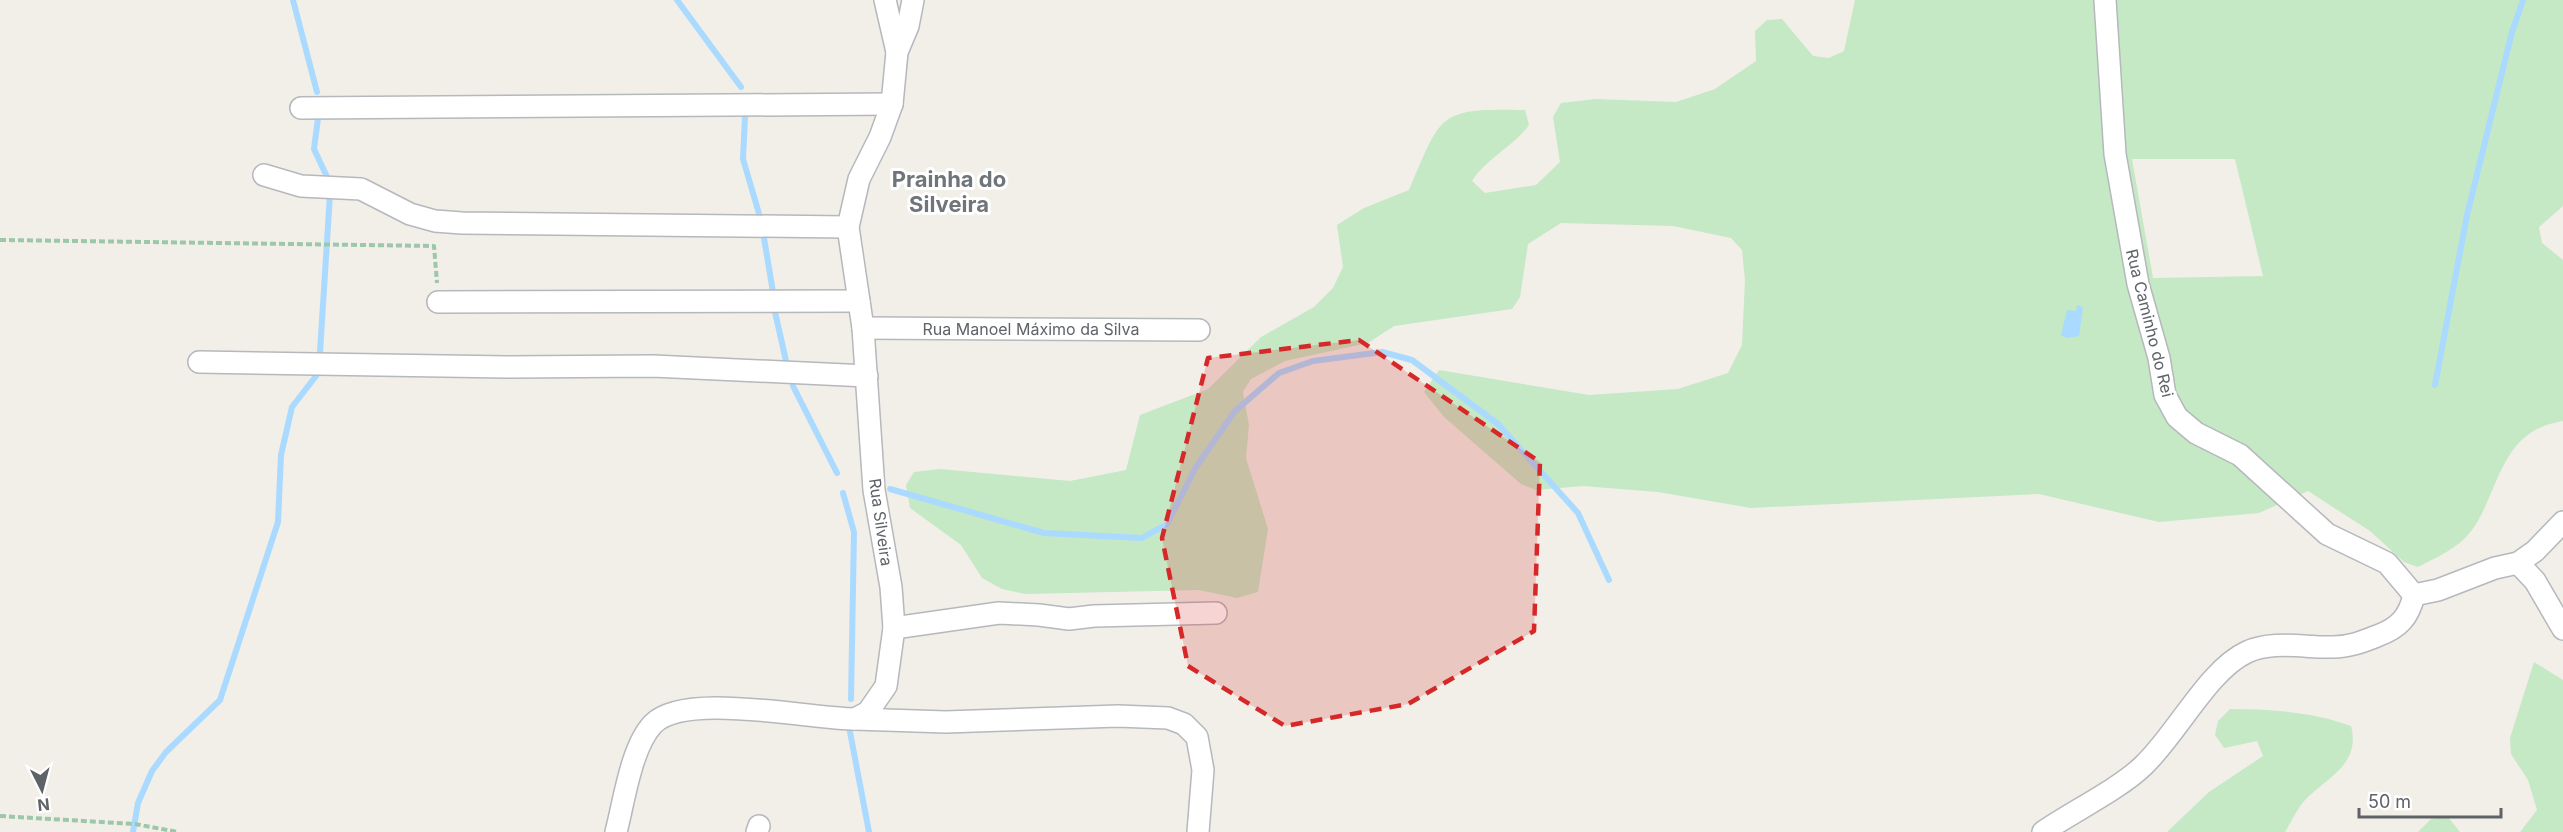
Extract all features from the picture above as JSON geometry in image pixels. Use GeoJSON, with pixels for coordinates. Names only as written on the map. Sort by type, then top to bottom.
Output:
{"type":"FeatureCollection","features":[{"type":"Feature","properties":{"kind":"street","name":"Rua Silveira"},"geometry":{"type":"LineString","coordinates":[[855,719],[868,712],[886,686],[894,628],[891,587],[874,490],[863,328],[848,227],[859,179],[880,137],[892,104],[897,52],[885,0]]}},
{"type":"Feature","properties":{"kind":"street"},"geometry":{"type":"LineString","coordinates":[[897,52],[908,26],[913,0]]}},
{"type":"Feature","properties":{"kind":"street","name":"Rua Caminho do Rei"},"geometry":{"type":"LineString","coordinates":[[2105,0],[2115,154],[2138,284],[2159,358],[2165,395],[2177,417],[2196,433],[2240,455],[2327,534],[2387,563],[2414,595]]}},
{"type":"Feature","properties":{"kind":"street"},"geometry":{"type":"LineString","coordinates":[[301,108],[892,104]]}},
{"type":"Feature","properties":{"kind":"street"},"geometry":{"type":"LineString","coordinates":[[264,175],[300,186],[361,189],[410,214],[435,221],[462,224],[848,227]]}},
{"type":"Feature","properties":{"kind":"street"},"geometry":{"type":"LineString","coordinates":[[438,302],[859,301]]}},
{"type":"Feature","properties":{"kind":"street","name":"Rua Manoel Máximo da Silva"},"geometry":{"type":"LineString","coordinates":[[863,328],[1199,330]]}},
{"type":"Feature","properties":{"kind":"street"},"geometry":{"type":"LineString","coordinates":[[199,362],[507,367],[653,366],[867,376]]}},
{"type":"Feature","properties":{"kind":"street"},"geometry":{"type":"LineString","coordinates":[[2043,832],[2141,768],[2177,729],[2218,672],[2231,661],[2249,651],[2283,645],[2333,647],[2355,645],[2400,625],[2410,611],[2414,595],[2438,590],[2495,567],[2518,563],[2535,551],[2563,522]]}},
{"type":"Feature","properties":{"kind":"street"},"geometry":{"type":"LineString","coordinates":[[2518,563],[2535,580],[2563,630]]}},
{"type":"Feature","properties":{"kind":"street"},"geometry":{"type":"LineString","coordinates":[[894,628],[999,613],[1069,619],[1094,616],[1216,613]]}},
{"type":"Feature","properties":{"kind":"street"},"geometry":{"type":"LineString","coordinates":[[616,832],[640,745],[653,724],[665,716],[716,707],[855,719],[946,722],[1118,716],[1168,718],[1184,724],[1197,736],[1203,770],[1198,832]]}},
{"type":"Feature","properties":{"kind":"path"},"geometry":{"type":"LineString","coordinates":[[0,240],[434,246],[438,302]]}},
{"type":"Feature","properties":{"kind":"path"},"geometry":{"type":"LineString","coordinates":[[0,816],[135,824],[178,832]]}},
{"type":"Feature","properties":{"kind":"highlighted area"},"geometry":{"type":"Polygon","coordinates":[[[1359,340],[1540,462],[1534,631],[1408,704],[1285,726],[1188,666],[1162,538],[1208,358],[1359,340]]]}},
{"type":"Feature","properties":{"kind":"green space"},"geometry":{"type":"Polygon","coordinates":[[[1855,0],[2563,0],[2563,206],[2539,227],[2542,243],[2563,260],[2563,421],[2542,427],[2526,436],[2504,464],[2482,514],[2472,530],[2454,547],[2418,567],[2404,562],[2370,531],[2308,491],[2259,513],[2159,522],[2039,494],[1751,508],[1658,492],[1583,486],[1536,490],[1521,484],[1444,417],[1424,392],[1439,370],[1589,395],[1678,389],[1728,373],[1742,345],[1745,280],[1742,250],[1731,238],[1673,226],[1561,223],[1528,244],[1520,297],[1512,309],[1394,326],[1368,343],[1285,361],[1251,379],[1243,392],[1249,425],[1246,458],[1268,529],[1258,592],[1237,598],[1199,590],[1025,594],[1002,589],[982,578],[961,545],[910,508],[906,485],[914,472],[940,469],[1070,481],[1126,470],[1140,415],[1208,389],[1261,337],[1314,307],[1333,288],[1343,267],[1337,225],[1364,208],[1409,190],[1437,130],[1447,120],[1459,114],[1475,111],[1525,110],[1529,125],[1472,181],[1485,193],[1536,185],[1560,162],[1553,117],[1561,103],[1596,99],[1676,102],[1715,89],[1756,61],[1755,31],[1767,20],[1782,19],[1813,56],[1829,58],[1844,51],[1855,0]],[[2132,159],[2153,278],[2263,276],[2235,159],[2132,159]]]}},
{"type":"Feature","properties":{"kind":"green space"},"geometry":{"type":"Polygon","coordinates":[[[2534,662],[2563,680],[2563,832],[2520,832],[2537,810],[2528,780],[2511,754],[2510,738],[2534,662]]]}},
{"type":"Feature","properties":{"kind":"green space"},"geometry":{"type":"Polygon","coordinates":[[[2230,709],[2291,712],[2337,721],[2351,726],[2353,739],[2351,751],[2340,769],[2302,804],[2285,832],[2167,832],[2209,792],[2263,756],[2257,741],[2224,748],[2215,735],[2218,721],[2230,709]]]}},
{"type":"Feature","properties":{"kind":"green space"},"geometry":{"type":"Polygon","coordinates":[[[2447,816],[2460,832],[2418,832],[2431,819],[2447,816]]]}},
{"type":"Feature","properties":{"kind":"water"},"geometry":{"type":"Polygon","coordinates":[[[2077,305],[2083,307],[2079,336],[2067,338],[2061,335],[2067,310],[2076,311],[2077,305]]]}},
{"type":"Feature","properties":{"kind":"waterway"},"geometry":{"type":"LineString","coordinates":[[293,0],[317,92]]}},
{"type":"Feature","properties":{"kind":"waterway"},"geometry":{"type":"LineString","coordinates":[[677,0],[741,87]]}},
{"type":"Feature","properties":{"kind":"waterway"},"geometry":{"type":"LineString","coordinates":[[2435,385],[2467,215],[2512,32],[2523,0]]}},
{"type":"Feature","properties":{"kind":"waterway"},"geometry":{"type":"LineString","coordinates":[[745,116],[743,159],[760,217]]}},
{"type":"Feature","properties":{"kind":"waterway"},"geometry":{"type":"LineString","coordinates":[[318,118],[314,149],[328,179]]}},
{"type":"Feature","properties":{"kind":"waterway"},"geometry":{"type":"LineString","coordinates":[[320,352],[330,194]]}},
{"type":"Feature","properties":{"kind":"waterway"},"geometry":{"type":"LineString","coordinates":[[764,238],[773,292]]}},
{"type":"Feature","properties":{"kind":"waterway"},"geometry":{"type":"LineString","coordinates":[[775,312],[786,361]]}},
{"type":"Feature","properties":{"kind":"waterway"},"geometry":{"type":"LineString","coordinates":[[890,489],[1044,533],[1142,538],[1167,524],[1196,467],[1235,411],[1279,373],[1313,361],[1382,352],[1412,360],[1498,424],[1578,513],[1609,580]]}},
{"type":"Feature","properties":{"kind":"waterway"},"geometry":{"type":"LineString","coordinates":[[133,832],[138,803],[152,771],[166,752],[220,700],[278,522],[281,455],[292,407],[316,376]]}},
{"type":"Feature","properties":{"kind":"waterway"},"geometry":{"type":"LineString","coordinates":[[793,386],[837,473]]}},
{"type":"Feature","properties":{"kind":"waterway"},"geometry":{"type":"LineString","coordinates":[[843,493],[854,532],[851,699]]}},
{"type":"Feature","properties":{"kind":"waterway"},"geometry":{"type":"LineString","coordinates":[[850,732],[869,832]]}},
{"type":"Feature","properties":{"kind":"district","name":"Prainha do Silveira"},"geometry":{"type":"Point","coordinates":[949,192]}}]}
